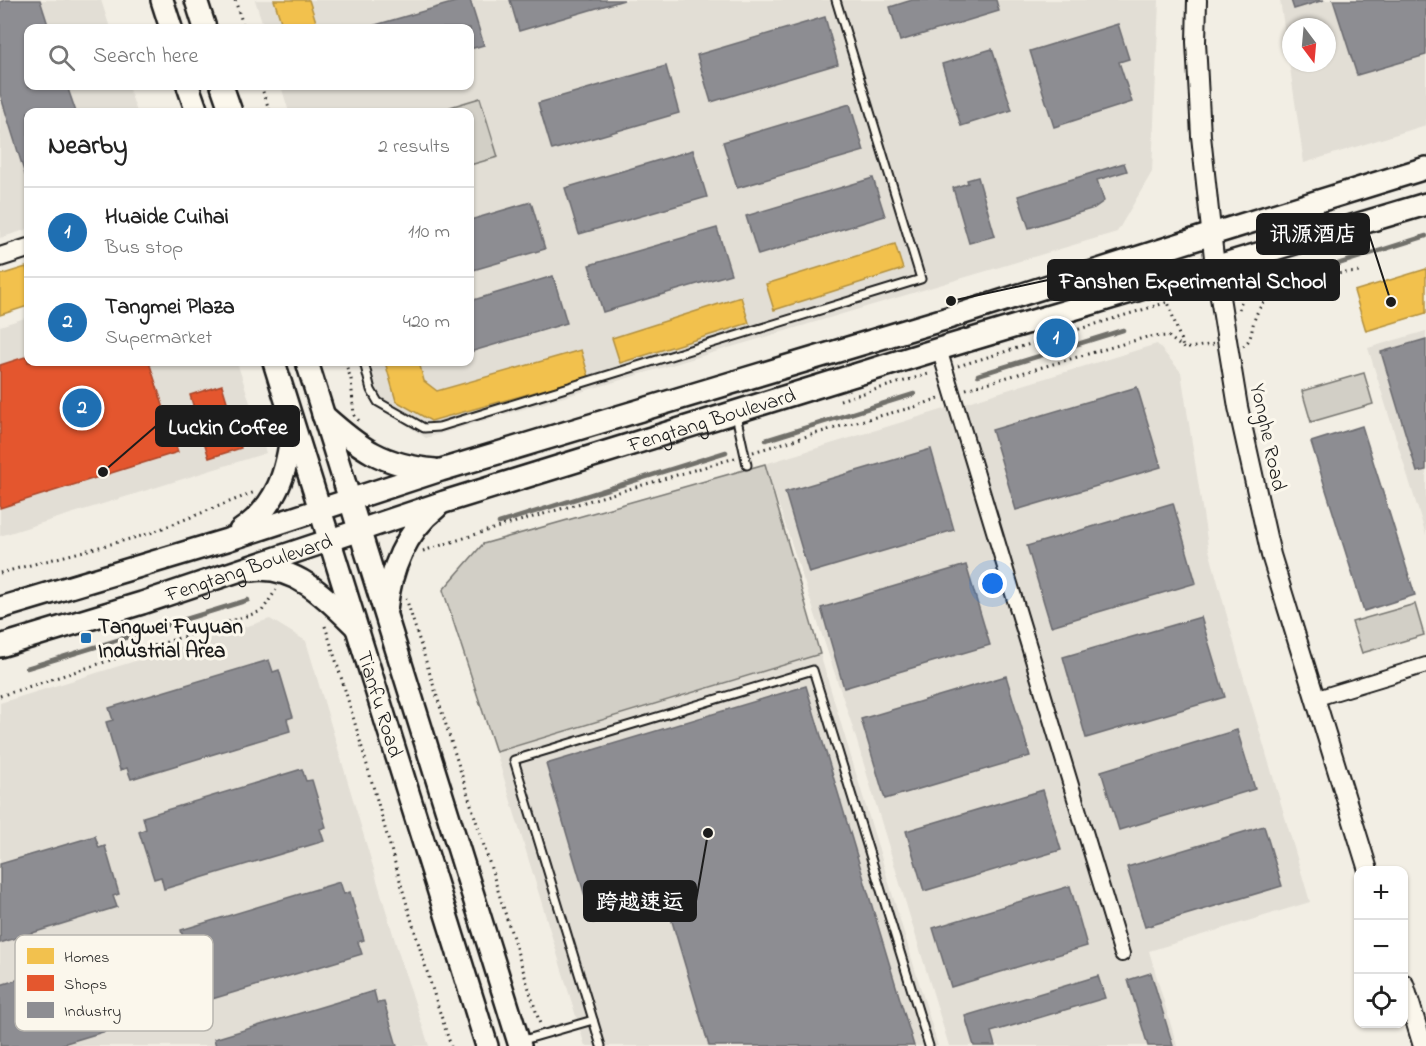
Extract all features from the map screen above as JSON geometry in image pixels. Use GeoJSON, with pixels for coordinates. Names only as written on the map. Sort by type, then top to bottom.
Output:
{"type":"FeatureCollection","features":[{"type":"Feature","properties":{"kind":"main road"},"geometry":{"type":"LineString","coordinates":[[162,0],[170,24]]}},
{"type":"Feature","properties":{"kind":"main road"},"geometry":{"type":"LineString","coordinates":[[196,0],[204,24]]}},
{"type":"Feature","properties":{"kind":"main road"},"geometry":{"type":"LineString","coordinates":[[189,90],[196,108]]}},
{"type":"Feature","properties":{"kind":"main road"},"geometry":{"type":"LineString","coordinates":[[223,90],[230,108]]}},
{"type":"Feature","properties":{"kind":"main road","name":"Fengtang Boulevard"},"geometry":{"type":"LineString","coordinates":[[0,608],[227,540],[441,470],[948,318],[1426,168]]}},
{"type":"Feature","properties":{"kind":"main road","name":"Fengtang Boulevard"},"geometry":{"type":"LineString","coordinates":[[0,646],[142,603],[444,502],[735,412],[942,360],[1215,267],[1426,204]]}},
{"type":"Feature","properties":{"kind":"main road","name":"Tianfu Road"},"geometry":{"type":"LineString","coordinates":[[275,366],[487,1046]]}},
{"type":"Feature","properties":{"kind":"main road","name":"Tianfu Road"},"geometry":{"type":"LineString","coordinates":[[308,366],[519,1044]]}},
{"type":"Feature","properties":{"kind":"main road"},"geometry":{"type":"LineString","coordinates":[[323,414],[361,446],[377,456],[396,464],[441,470]]}},
{"type":"Feature","properties":{"kind":"main road"},"geometry":{"type":"LineString","coordinates":[[227,540],[249,525],[266,508],[278,490],[286,470],[293,423]]}},
{"type":"Feature","properties":{"kind":"main road"},"geometry":{"type":"LineString","coordinates":[[386,617],[389,586],[395,565],[405,545],[429,513],[444,502]]}},
{"type":"Feature","properties":{"kind":"main road"},"geometry":{"type":"LineString","coordinates":[[228,574],[258,569],[292,575],[310,586],[357,629]]}},
{"type":"Feature","properties":{"kind":"street","name":"Yonghe Road"},"geometry":{"type":"LineString","coordinates":[[1197,0],[1196,42],[1201,136],[1215,267],[1238,407],[1269,544],[1314,699],[1367,866]]}},
{"type":"Feature","properties":{"kind":"street"},"geometry":{"type":"LineString","coordinates":[[0,256],[24,249]]}},
{"type":"Feature","properties":{"kind":"street"},"geometry":{"type":"LineString","coordinates":[[942,360],[1122,954]]}},
{"type":"Feature","properties":{"kind":"street"},"geometry":{"type":"LineString","coordinates":[[1314,699],[1426,665]]}},
{"type":"Feature","properties":{"kind":"street"},"geometry":{"type":"LineString","coordinates":[[1408,997],[1423,1046]]}},
{"type":"Feature","properties":{"kind":"lane"},"geometry":{"type":"LineString","coordinates":[[365,366],[371,390],[378,402],[424,428],[439,427],[921,279],[836,0]]}},
{"type":"Feature","properties":{"kind":"lane"},"geometry":{"type":"LineString","coordinates":[[735,412],[747,465]]}},
{"type":"Feature","properties":{"kind":"lane"},"geometry":{"type":"LineString","coordinates":[[601,1046],[514,760],[813,670],[929,1046]]}},
{"type":"Feature","properties":{"kind":"lane"},"geometry":{"type":"LineString","coordinates":[[519,1044],[593,1020]]}},
{"type":"Feature","properties":{"kind":"path"},"geometry":{"type":"LineString","coordinates":[[235,0],[243,24]]}},
{"type":"Feature","properties":{"kind":"path"},"geometry":{"type":"LineString","coordinates":[[262,90],[269,108]]}},
{"type":"Feature","properties":{"kind":"path"},"geometry":{"type":"LineString","coordinates":[[1240,317],[1239,308],[1249,275],[1258,272]]}},
{"type":"Feature","properties":{"kind":"path"},"geometry":{"type":"LineString","coordinates":[[1244,346],[1250,339],[1255,318],[1263,301],[1277,291],[1305,279],[1339,273],[1363,272]]}},
{"type":"Feature","properties":{"kind":"path"},"geometry":{"type":"LineString","coordinates":[[831,403],[942,360],[1168,302],[1184,349]]}},
{"type":"Feature","properties":{"kind":"path"},"geometry":{"type":"LineString","coordinates":[[405,545],[415,554],[745,454],[918,406],[952,393],[1147,337],[1168,336],[1184,349],[1220,343]]}},
{"type":"Feature","properties":{"kind":"path"},"geometry":{"type":"LineString","coordinates":[[1243,337],[1244,346]]}},
{"type":"Feature","properties":{"kind":"path"},"geometry":{"type":"LineString","coordinates":[[1239,343],[1244,346]]}},
{"type":"Feature","properties":{"kind":"path"},"geometry":{"type":"LineString","coordinates":[[346,366],[351,379],[354,415],[365,428]]}},
{"type":"Feature","properties":{"kind":"path"},"geometry":{"type":"LineString","coordinates":[[0,573],[145,534],[255,492],[278,490]]}},
{"type":"Feature","properties":{"kind":"path"},"geometry":{"type":"LineString","coordinates":[[395,565],[544,1034]]}},
{"type":"Feature","properties":{"kind":"path"},"geometry":{"type":"LineString","coordinates":[[0,696],[262,611],[271,600],[278,585],[292,575]]}},
{"type":"Feature","properties":{"kind":"path"},"geometry":{"type":"LineString","coordinates":[[325,626],[357,725],[396,873],[451,1046]]}},
{"type":"Feature","properties":{"kind":"shaded area"},"geometry":{"type":"Polygon","coordinates":[[[0,0],[101,0],[109,24],[24,24],[24,90],[129,90],[136,108],[24,108],[24,230],[0,238],[0,0]]]}},
{"type":"Feature","properties":{"kind":"shaded area"},"geometry":{"type":"Polygon","coordinates":[[[255,0],[1159,0],[1152,172],[1117,232],[426,438],[376,405],[364,366],[474,366],[474,108],[288,108],[282,90],[474,90],[474,24],[263,24],[255,0]]]}},
{"type":"Feature","properties":{"kind":"shaded area"},"geometry":{"type":"Polygon","coordinates":[[[1280,0],[1426,0],[1426,125],[1304,163],[1291,72],[1336,72],[1336,18],[1283,18],[1280,0]]]}},
{"type":"Feature","properties":{"kind":"shaded area"},"geometry":{"type":"Polygon","coordinates":[[[480,98],[498,157],[474,164],[474,108],[450,107],[480,98]]]}},
{"type":"Feature","properties":{"kind":"shaded area"},"geometry":{"type":"Polygon","coordinates":[[[24,318],[24,366],[238,366],[266,453],[0,536],[0,326],[24,318]]]}},
{"type":"Feature","properties":{"kind":"shaded area"},"geometry":{"type":"Polygon","coordinates":[[[1426,331],[1426,535],[1368,348],[1426,331]]]}},
{"type":"Feature","properties":{"kind":"shaded area"},"geometry":{"type":"Polygon","coordinates":[[[1157,344],[1181,372],[1208,546],[1243,675],[1310,902],[1149,951],[1177,1046],[949,1046],[852,725],[765,464],[1157,344]]]}},
{"type":"Feature","properties":{"kind":"shaded area"},"geometry":{"type":"Polygon","coordinates":[[[1364,373],[1373,404],[1311,422],[1302,391],[1364,373]]]}},
{"type":"Feature","properties":{"kind":"shaded area"},"geometry":{"type":"Polygon","coordinates":[[[765,464],[820,654],[496,752],[443,590],[483,544],[765,464]]]}},
{"type":"Feature","properties":{"kind":"shaded area"},"geometry":{"type":"Polygon","coordinates":[[[1415,604],[1424,635],[1362,653],[1352,622],[1415,604]]]}},
{"type":"Feature","properties":{"kind":"shaded area"},"geometry":{"type":"Polygon","coordinates":[[[270,619],[306,641],[401,961],[429,1046],[0,1046],[0,703],[270,619]]]}},
{"type":"Feature","properties":{"kind":"shaded area"},"geometry":{"type":"Polygon","coordinates":[[[820,654],[938,1046],[585,1046],[496,752],[820,654]]]}},
{"type":"Feature","properties":{"kind":"building: Homes"},"geometry":{"type":"Polygon","coordinates":[[[274,0],[309,0],[317,24],[282,24],[274,0]]]}},
{"type":"Feature","properties":{"kind":"building: Homes"},"geometry":{"type":"Polygon","coordinates":[[[895,244],[903,269],[774,310],[766,284],[895,244]]]}},
{"type":"Feature","properties":{"kind":"building: Homes"},"geometry":{"type":"Polygon","coordinates":[[[24,268],[24,307],[0,315],[0,275],[24,268]]]}},
{"type":"Feature","properties":{"kind":"building: Homes"},"geometry":{"type":"Polygon","coordinates":[[[1426,269],[1426,313],[1366,331],[1354,291],[1426,269]]]}},
{"type":"Feature","properties":{"kind":"building: Homes"},"geometry":{"type":"Polygon","coordinates":[[[741,297],[749,323],[620,363],[612,338],[741,297]]]}},
{"type":"Feature","properties":{"kind":"building: Homes"},"geometry":{"type":"Polygon","coordinates":[[[581,350],[589,377],[431,421],[396,401],[386,366],[420,366],[424,381],[437,391],[581,350]]]}},
{"type":"Feature","properties":{"kind":"building: Shops"},"geometry":{"type":"Polygon","coordinates":[[[24,357],[24,366],[150,366],[178,452],[0,508],[0,365],[24,357]]]}},
{"type":"Feature","properties":{"kind":"building: Shops"},"geometry":{"type":"Polygon","coordinates":[[[222,385],[241,448],[209,458],[190,395],[222,385]]]}},
{"type":"Feature","properties":{"kind":"building: Industry"},"geometry":{"type":"Polygon","coordinates":[[[40,0],[48,24],[24,24],[24,90],[68,90],[75,108],[24,108],[24,171],[0,94],[0,2],[40,0]]]}},
{"type":"Feature","properties":{"kind":"building: Industry"},"geometry":{"type":"Polygon","coordinates":[[[462,0],[470,0],[484,45],[474,48],[474,24],[379,24],[462,0]]]}},
{"type":"Feature","properties":{"kind":"building: Industry"},"geometry":{"type":"Polygon","coordinates":[[[510,0],[624,0],[519,31],[510,0]]]}},
{"type":"Feature","properties":{"kind":"building: Industry"},"geometry":{"type":"Polygon","coordinates":[[[912,0],[996,0],[999,11],[900,41],[890,7],[912,0]]]}},
{"type":"Feature","properties":{"kind":"building: Industry"},"geometry":{"type":"Polygon","coordinates":[[[1291,0],[1324,0],[1294,9],[1291,0]]]}},
{"type":"Feature","properties":{"kind":"building: Industry"},"geometry":{"type":"Polygon","coordinates":[[[1333,0],[1426,0],[1426,55],[1357,75],[1333,0]]]}},
{"type":"Feature","properties":{"kind":"building: Industry"},"geometry":{"type":"Polygon","coordinates":[[[825,17],[838,64],[711,102],[697,55],[825,17]]]}},
{"type":"Feature","properties":{"kind":"building: Industry"},"geometry":{"type":"Polygon","coordinates":[[[1118,24],[1129,59],[1119,62],[1132,102],[1054,127],[1030,51],[1118,24]]]}},
{"type":"Feature","properties":{"kind":"building: Industry"},"geometry":{"type":"Polygon","coordinates":[[[992,49],[1012,110],[961,126],[942,64],[992,49]]]}},
{"type":"Feature","properties":{"kind":"building: Industry"},"geometry":{"type":"Polygon","coordinates":[[[666,66],[679,113],[552,150],[538,103],[666,66]]]}},
{"type":"Feature","properties":{"kind":"building: Industry"},"geometry":{"type":"Polygon","coordinates":[[[850,104],[864,151],[737,188],[723,142],[850,104]]]}},
{"type":"Feature","properties":{"kind":"building: Industry"},"geometry":{"type":"Polygon","coordinates":[[[693,150],[707,197],[579,234],[565,188],[693,150]]]}},
{"type":"Feature","properties":{"kind":"building: Industry"},"geometry":{"type":"Polygon","coordinates":[[[1124,163],[1127,171],[1097,180],[1104,201],[1094,208],[1029,228],[1018,196],[1124,163]]]}},
{"type":"Feature","properties":{"kind":"building: Industry"},"geometry":{"type":"Polygon","coordinates":[[[978,177],[995,236],[969,243],[953,188],[978,177]]]}},
{"type":"Feature","properties":{"kind":"building: Industry"},"geometry":{"type":"Polygon","coordinates":[[[873,178],[885,216],[758,255],[746,216],[873,178]]]}},
{"type":"Feature","properties":{"kind":"building: Industry"},"geometry":{"type":"Polygon","coordinates":[[[531,202],[545,249],[474,270],[474,219],[531,202]]]}},
{"type":"Feature","properties":{"kind":"building: Industry"},"geometry":{"type":"Polygon","coordinates":[[[717,228],[731,274],[603,312],[589,265],[717,228]]]}},
{"type":"Feature","properties":{"kind":"building: Industry"},"geometry":{"type":"Polygon","coordinates":[[[553,276],[567,323],[474,351],[474,300],[553,276]]]}},
{"type":"Feature","properties":{"kind":"building: Industry"},"geometry":{"type":"Polygon","coordinates":[[[1426,339],[1426,470],[1417,472],[1381,352],[1426,339]]]}},
{"type":"Feature","properties":{"kind":"building: Industry"},"geometry":{"type":"Polygon","coordinates":[[[1137,387],[1161,467],[1016,510],[992,430],[1137,387]]]}},
{"type":"Feature","properties":{"kind":"building: Industry"},"geometry":{"type":"Polygon","coordinates":[[[1362,426],[1415,595],[1364,611],[1311,442],[1362,426]]]}},
{"type":"Feature","properties":{"kind":"building: Industry"},"geometry":{"type":"Polygon","coordinates":[[[931,449],[954,530],[809,573],[785,492],[931,449]]]}},
{"type":"Feature","properties":{"kind":"building: Industry"},"geometry":{"type":"Polygon","coordinates":[[[1173,503],[1196,583],[1051,626],[1027,546],[1173,503]]]}},
{"type":"Feature","properties":{"kind":"building: Industry"},"geometry":{"type":"Polygon","coordinates":[[[966,565],[990,645],[844,688],[821,608],[966,565]]]}},
{"type":"Feature","properties":{"kind":"building: Industry"},"geometry":{"type":"Polygon","coordinates":[[[1201,617],[1225,697],[1086,738],[1063,657],[1201,617]]]}},
{"type":"Feature","properties":{"kind":"building: Industry"},"geometry":{"type":"Polygon","coordinates":[[[269,660],[273,672],[279,670],[293,717],[287,719],[290,731],[131,779],[127,768],[120,770],[106,722],[113,720],[109,708],[269,660]]]}},
{"type":"Feature","properties":{"kind":"building: Industry"},"geometry":{"type":"Polygon","coordinates":[[[1006,676],[1030,756],[885,799],[861,719],[1006,676]]]}},
{"type":"Feature","properties":{"kind":"building: Industry"},"geometry":{"type":"Polygon","coordinates":[[[806,686],[914,1046],[709,1046],[666,901],[593,923],[546,764],[806,686]]]}},
{"type":"Feature","properties":{"kind":"building: Industry"},"geometry":{"type":"Polygon","coordinates":[[[1237,730],[1255,789],[1119,830],[1101,771],[1237,730]]]}},
{"type":"Feature","properties":{"kind":"building: Industry"},"geometry":{"type":"Polygon","coordinates":[[[302,769],[306,781],[312,780],[326,827],[320,829],[324,841],[164,889],[161,877],[154,879],[139,832],[146,829],[143,817],[302,769]]]}},
{"type":"Feature","properties":{"kind":"building: Industry"},"geometry":{"type":"Polygon","coordinates":[[[1043,790],[1061,850],[924,891],[906,831],[1043,790]]]}},
{"type":"Feature","properties":{"kind":"building: Industry"},"geometry":{"type":"Polygon","coordinates":[[[1264,826],[1282,886],[1145,927],[1127,867],[1264,826]]]}},
{"type":"Feature","properties":{"kind":"building: Industry"},"geometry":{"type":"Polygon","coordinates":[[[95,836],[99,848],[105,846],[119,894],[113,896],[117,907],[26,935],[15,935],[15,938],[0,943],[0,864],[95,836]]]}},
{"type":"Feature","properties":{"kind":"building: Industry"},"geometry":{"type":"Polygon","coordinates":[[[340,882],[344,894],[350,892],[364,940],[358,942],[362,954],[213,999],[213,935],[182,935],[181,930],[340,882]]]}},
{"type":"Feature","properties":{"kind":"building: Industry"},"geometry":{"type":"Polygon","coordinates":[[[1070,886],[1087,946],[951,987],[933,928],[1070,886]]]}},
{"type":"Feature","properties":{"kind":"building: Industry"},"geometry":{"type":"Polygon","coordinates":[[[1151,973],[1173,1046],[1148,1046],[1128,980],[1151,973]]]}},
{"type":"Feature","properties":{"kind":"building: Industry"},"geometry":{"type":"Polygon","coordinates":[[[1098,976],[1105,998],[991,1032],[995,1046],[974,1046],[965,1016],[1098,976]]]}},
{"type":"Feature","properties":{"kind":"building: Industry"},"geometry":{"type":"Polygon","coordinates":[[[15,980],[15,1031],[106,1031],[56,1046],[0,1046],[0,985],[15,980]]]}},
{"type":"Feature","properties":{"kind":"building: Industry"},"geometry":{"type":"Polygon","coordinates":[[[374,991],[377,1003],[384,1002],[397,1046],[216,1046],[214,1039],[374,991]]]}},
{"type":"Feature","properties":{"kind":"waterway"},"geometry":{"type":"LineString","coordinates":[[1319,270],[1426,236]]}},
{"type":"Feature","properties":{"kind":"waterway"},"geometry":{"type":"LineString","coordinates":[[978,375],[1123,330]]}},
{"type":"Feature","properties":{"kind":"waterway"},"geometry":{"type":"LineString","coordinates":[[766,440],[914,394]]}},
{"type":"Feature","properties":{"kind":"waterway"},"geometry":{"type":"LineString","coordinates":[[499,523],[726,452]]}},
{"type":"Feature","properties":{"kind":"waterway"},"geometry":{"type":"LineString","coordinates":[[27,668],[248,600]]}},
{"type":"Feature","properties":{"kind":"place","name":"Fanshen Experimental School"},"geometry":{"type":"Point","coordinates":[951,301]}},
{"type":"Feature","properties":{"kind":"place","name":"讯源酒店"},"geometry":{"type":"Point","coordinates":[1391,302]}},
{"type":"Feature","properties":{"kind":"place","name":"Huaide Cuihai"},"geometry":{"type":"Point","coordinates":[1056,338]}},
{"type":"Feature","properties":{"kind":"place","name":"Tangmei Plaza"},"geometry":{"type":"Point","coordinates":[82,408]}},
{"type":"Feature","properties":{"kind":"place","name":"Luckin Coffee"},"geometry":{"type":"Point","coordinates":[103,472]}},
{"type":"Feature","properties":{"kind":"place","name":"Tangwei Fuyuan Industrial Area"},"geometry":{"type":"Point","coordinates":[86,638]}},
{"type":"Feature","properties":{"kind":"place","name":"跨越速运"},"geometry":{"type":"Point","coordinates":[708,833]}}]}
